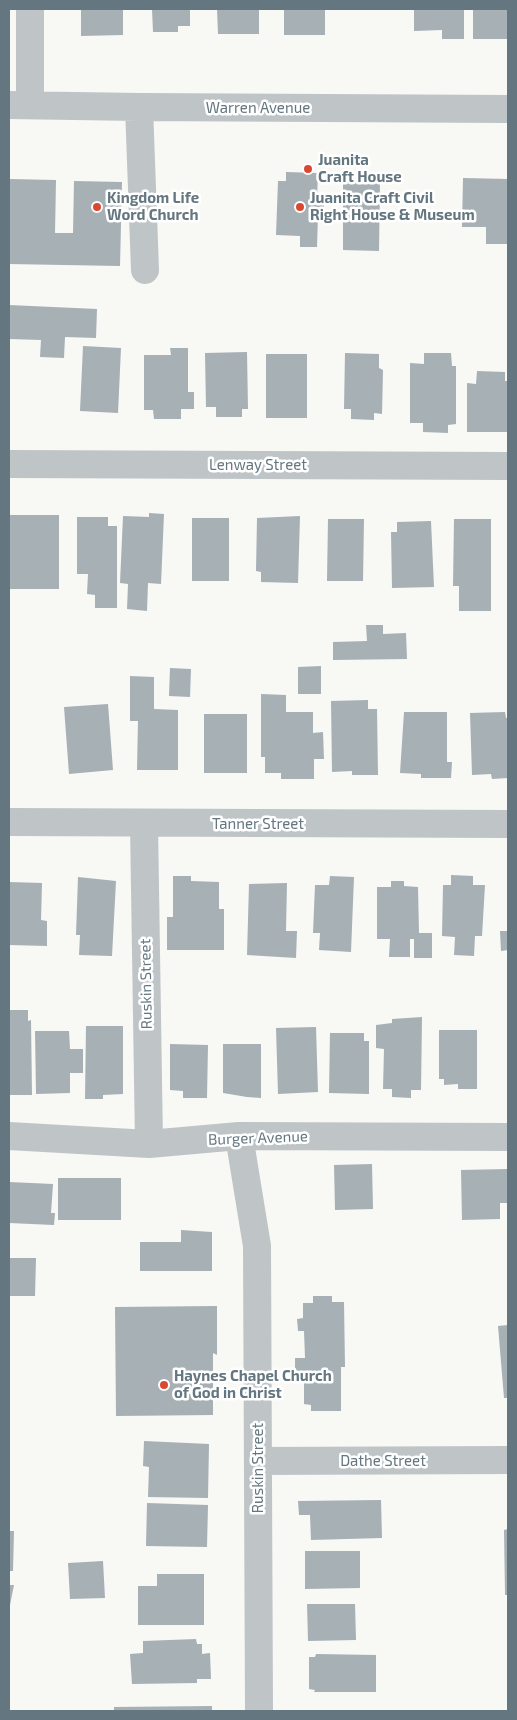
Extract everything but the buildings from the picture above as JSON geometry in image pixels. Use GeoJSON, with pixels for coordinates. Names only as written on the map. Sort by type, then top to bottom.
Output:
{"type":"FeatureCollection","features":[{"type":"Feature","properties":{"kind":"street"},"geometry":{"type":"LineString","coordinates":[[20,105],[30,9]]}},
{"type":"Feature","properties":{"kind":"street","name":"Warren Avenue"},"geometry":{"type":"LineString","coordinates":[[20,105],[139,108],[508,109]]}},
{"type":"Feature","properties":{"kind":"street"},"geometry":{"type":"LineString","coordinates":[[139,108],[145,270]]}},
{"type":"Feature","properties":{"kind":"street","name":"Lenway Street"},"geometry":{"type":"LineString","coordinates":[[9,464],[508,466]]}},
{"type":"Feature","properties":{"kind":"street","name":"Tanner Street"},"geometry":{"type":"LineString","coordinates":[[9,822],[508,824]]}},
{"type":"Feature","properties":{"kind":"street","name":"Ruskin Street"},"geometry":{"type":"LineString","coordinates":[[144,824],[149,1144]]}},
{"type":"Feature","properties":{"kind":"street","name":"Burger Avenue"},"geometry":{"type":"LineString","coordinates":[[9,1136],[149,1144],[239,1136],[508,1137]]}},
{"type":"Feature","properties":{"kind":"street","name":"Ruskin Street"},"geometry":{"type":"LineString","coordinates":[[239,1136],[257,1246],[260,1711]]}},
{"type":"Feature","properties":{"kind":"street","name":"Dathe Street"},"geometry":{"type":"LineString","coordinates":[[258,1461],[508,1460]]}},
{"type":"Feature","properties":{"kind":"place","name":"Juanita Craft House"},"geometry":{"type":"Point","coordinates":[308,169]}},
{"type":"Feature","properties":{"kind":"place","name":"Kingdom Life Word Church"},"geometry":{"type":"Point","coordinates":[97,207]}},
{"type":"Feature","properties":{"kind":"place","name":"Juanita Craft Civil Right House & Museum"},"geometry":{"type":"Point","coordinates":[300,207]}},
{"type":"Feature","properties":{"kind":"place","name":"Haynes Chapel Church of God in Christ"},"geometry":{"type":"Point","coordinates":[164,1385]}}]}
